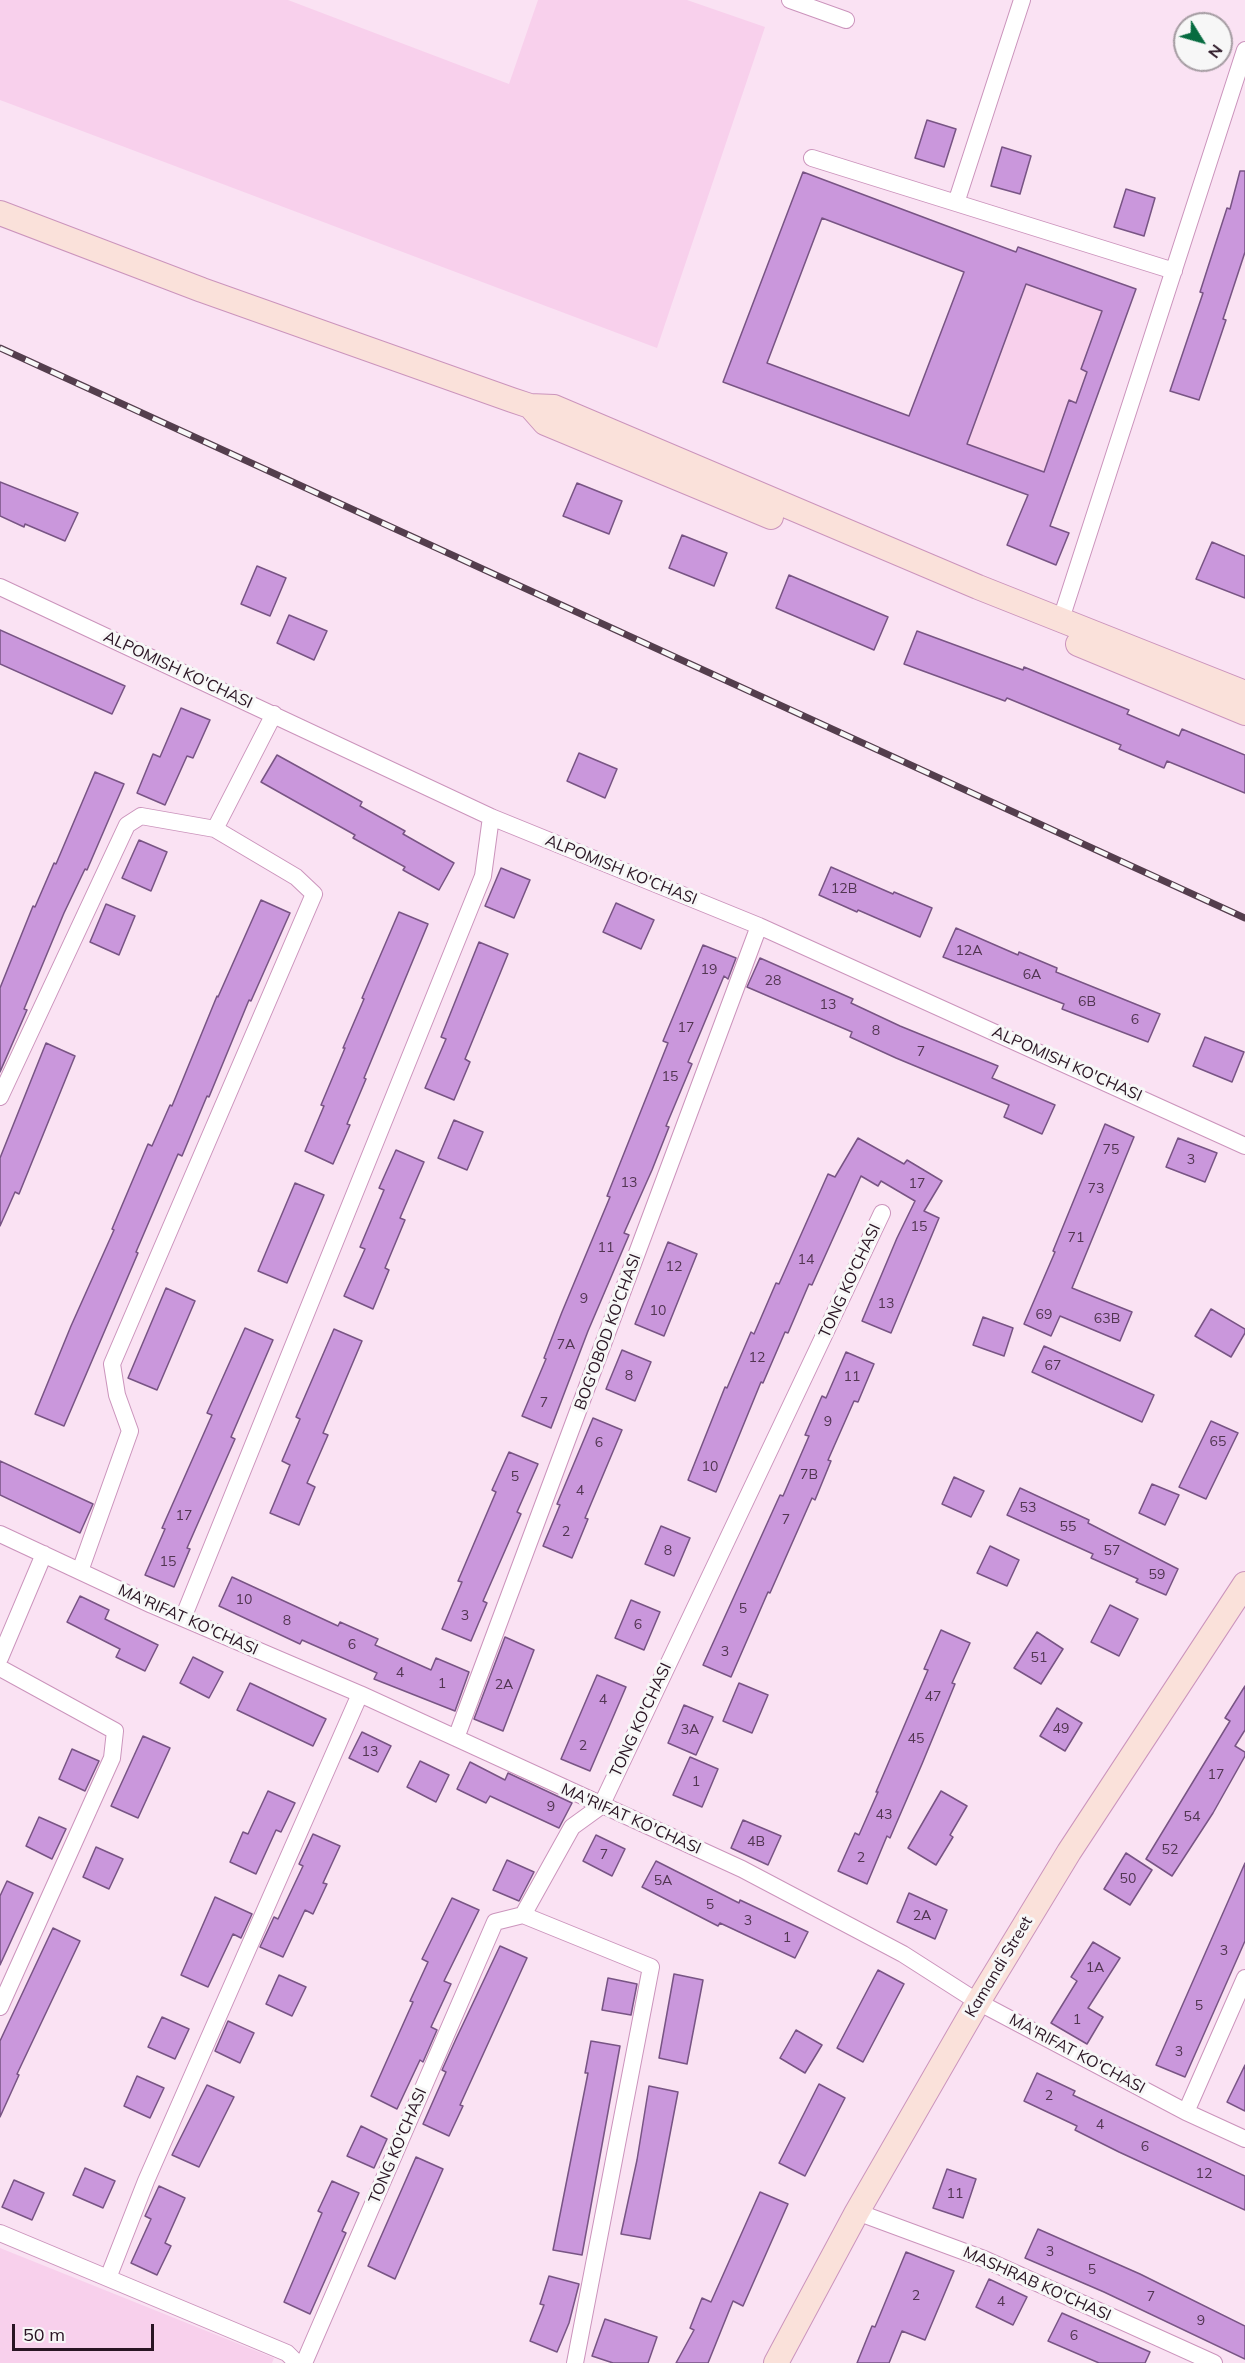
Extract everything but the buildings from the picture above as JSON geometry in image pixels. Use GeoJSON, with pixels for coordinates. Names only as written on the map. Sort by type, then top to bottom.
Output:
{"type":"FeatureCollection","features":[{"type":"Feature","properties":{"kind":"main road"},"geometry":{"type":"LineString","coordinates":[[0,213],[202,290],[530,406],[554,406],[978,587],[1245,693]]}},
{"type":"Feature","properties":{"kind":"main road"},"geometry":{"type":"LineString","coordinates":[[530,406],[545,423],[1245,713]]}},
{"type":"Feature","properties":{"kind":"main road","name":"Kamandi Street"},"geometry":{"type":"LineString","coordinates":[[776,2363],[856,2212],[1068,1852],[1245,1584]]}},
{"type":"Feature","properties":{"kind":"street"},"geometry":{"type":"LineString","coordinates":[[790,0],[846,20]]}},
{"type":"Feature","properties":{"kind":"street"},"geometry":{"type":"LineString","coordinates":[[956,203],[1022,0]]}},
{"type":"Feature","properties":{"kind":"street"},"geometry":{"type":"LineString","coordinates":[[1061,619],[1245,50]]}},
{"type":"Feature","properties":{"kind":"street"},"geometry":{"type":"LineString","coordinates":[[812,158],[1174,270]]}},
{"type":"Feature","properties":{"kind":"street","name":"ALPOMISH KO'CHASI"},"geometry":{"type":"LineString","coordinates":[[0,587],[491,816],[759,926],[1245,1146]]}},
{"type":"Feature","properties":{"kind":"street"},"geometry":{"type":"LineString","coordinates":[[216,829],[274,714]]}},
{"type":"Feature","properties":{"kind":"street"},"geometry":{"type":"LineString","coordinates":[[0,1097],[126,825],[141,816],[216,829],[296,877],[314,894],[112,1364],[117,1395],[130,1431],[80,1571]]}},
{"type":"Feature","properties":{"kind":"street"},"geometry":{"type":"LineString","coordinates":[[183,1618],[483,876],[491,816]]}},
{"type":"Feature","properties":{"kind":"street","name":"BOG'OBOD KO'CHASI"},"geometry":{"type":"LineString","coordinates":[[456,1738],[759,926]]}},
{"type":"Feature","properties":{"kind":"street","name":"TONG KO'CHASI"},"geometry":{"type":"LineString","coordinates":[[304,2363],[495,1922],[523,1915],[572,1827],[601,1806],[882,1213]]}},
{"type":"Feature","properties":{"kind":"street","name":"MA'RIFAT KO'CHASI"},"geometry":{"type":"LineString","coordinates":[[0,1534],[183,1618],[360,1694],[752,1874],[903,1954],[978,2002],[1186,2112],[1245,2139]]}},
{"type":"Feature","properties":{"kind":"street"},"geometry":{"type":"LineString","coordinates":[[0,1658],[44,1554]]}},
{"type":"Feature","properties":{"kind":"street"},"geometry":{"type":"LineString","coordinates":[[0,1668],[115,1731],[112,1758],[0,2007]]}},
{"type":"Feature","properties":{"kind":"street"},"geometry":{"type":"LineString","coordinates":[[108,2278],[146,2181],[360,1694]]}},
{"type":"Feature","properties":{"kind":"street"},"geometry":{"type":"LineString","coordinates":[[523,1915],[651,1967],[575,2363]]}},
{"type":"Feature","properties":{"kind":"street"},"geometry":{"type":"LineString","coordinates":[[1186,2112],[1245,1978]]}},
{"type":"Feature","properties":{"kind":"street","name":"MASHRAB KO'CHASI"},"geometry":{"type":"LineString","coordinates":[[856,2212],[984,2259],[1214,2363]]}},
{"type":"Feature","properties":{"kind":"street"},"geometry":{"type":"LineString","coordinates":[[0,2233],[287,2353],[297,2363]]}},
{"type":"Feature","properties":{"kind":"shaded area"},"geometry":{"type":"Polygon","coordinates":[[[0,0],[288,0],[509,84],[538,0],[687,0],[765,27],[657,348],[0,100],[0,0]]]}},
{"type":"Feature","properties":{"kind":"shaded area"},"geometry":{"type":"Polygon","coordinates":[[[1018,247],[1136,289],[1058,506],[939,463],[1018,247]]]}},
{"type":"Feature","properties":{"kind":"shaded area"},"geometry":{"type":"Polygon","coordinates":[[[0,2248],[274,2358],[272,2363],[0,2363],[0,2248]]]}},
{"type":"Feature","properties":{"kind":"railway"},"geometry":{"type":"LineString","coordinates":[[0,348],[1245,918]]}}]}
